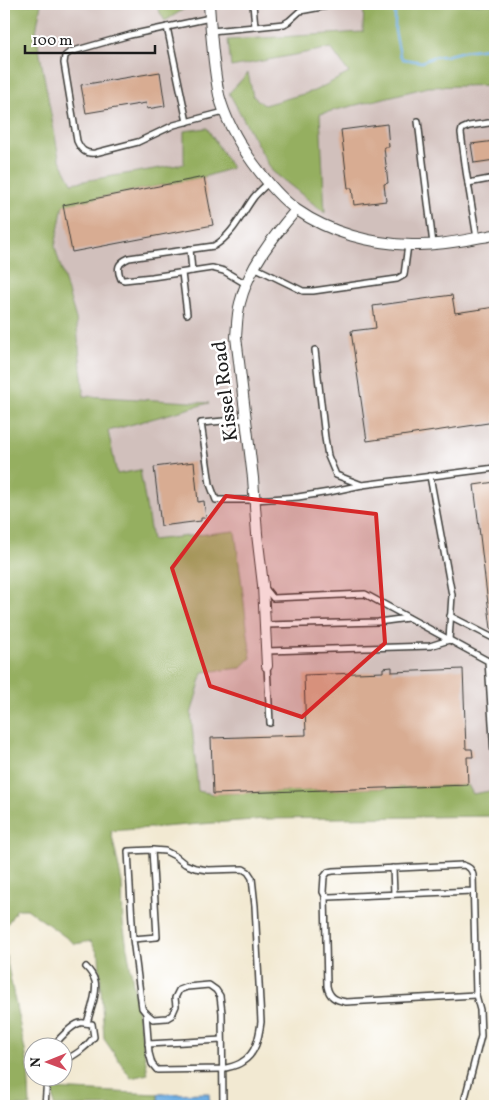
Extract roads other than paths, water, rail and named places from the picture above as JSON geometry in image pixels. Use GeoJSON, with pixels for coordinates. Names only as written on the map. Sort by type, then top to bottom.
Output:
{"type":"FeatureCollection","features":[{"type":"Feature","properties":{"kind":"street"},"geometry":{"type":"LineString","coordinates":[[209,4],[216,79],[225,111],[238,140],[251,160],[268,183],[296,210],[321,224],[346,234],[372,241],[408,245],[433,244],[495,236]]}},
{"type":"Feature","properties":{"kind":"street","name":"Kissel Road"},"geometry":{"type":"LineString","coordinates":[[267,666],[264,585],[236,338],[238,313],[246,284],[277,232],[296,210]]}},
{"type":"Feature","properties":{"kind":"lane"},"geometry":{"type":"LineString","coordinates":[[253,4],[255,27]]}},
{"type":"Feature","properties":{"kind":"lane"},"geometry":{"type":"LineString","coordinates":[[211,31],[284,24],[300,11],[327,6],[328,4]]}},
{"type":"Feature","properties":{"kind":"lane"},"geometry":{"type":"LineString","coordinates":[[210,18],[130,35],[70,52],[65,56],[64,63],[77,141],[85,152],[96,153],[138,142],[174,125],[225,111]]}},
{"type":"Feature","properties":{"kind":"lane"},"geometry":{"type":"LineString","coordinates":[[167,27],[187,122]]}},
{"type":"Feature","properties":{"kind":"lane"},"geometry":{"type":"LineString","coordinates":[[418,122],[433,244]]}},
{"type":"Feature","properties":{"kind":"lane"},"geometry":{"type":"LineString","coordinates":[[477,238],[461,133],[462,129],[469,126],[495,122]]}},
{"type":"Feature","properties":{"kind":"lane"},"geometry":{"type":"LineString","coordinates":[[468,183],[495,178]]}},
{"type":"Feature","properties":{"kind":"lane"},"geometry":{"type":"LineString","coordinates":[[246,284],[224,271],[212,268],[152,278],[124,280],[121,279],[118,266],[129,258],[214,246],[222,242],[255,196],[268,183]]}},
{"type":"Feature","properties":{"kind":"lane"},"geometry":{"type":"LineString","coordinates":[[254,268],[303,291],[397,279],[404,275],[408,245]]}},
{"type":"Feature","properties":{"kind":"lane"},"geometry":{"type":"LineString","coordinates":[[190,249],[192,271]]}},
{"type":"Feature","properties":{"kind":"lane"},"geometry":{"type":"LineString","coordinates":[[182,273],[187,314]]}},
{"type":"Feature","properties":{"kind":"lane"},"geometry":{"type":"LineString","coordinates":[[315,350],[328,456],[336,475],[362,485]]}},
{"type":"Feature","properties":{"kind":"lane"},"geometry":{"type":"LineString","coordinates":[[246,419],[201,423],[210,484],[216,500],[298,497],[362,485],[495,468]]}},
{"type":"Feature","properties":{"kind":"lane"},"geometry":{"type":"LineString","coordinates":[[430,476],[452,595],[449,640]]}},
{"type":"Feature","properties":{"kind":"lane"},"geometry":{"type":"LineString","coordinates":[[264,585],[273,598],[364,594],[488,661],[494,754]]}},
{"type":"Feature","properties":{"kind":"lane"},"geometry":{"type":"LineString","coordinates":[[450,616],[495,638]]}},
{"type":"Feature","properties":{"kind":"lane"},"geometry":{"type":"LineString","coordinates":[[266,625],[378,622],[409,618]]}},
{"type":"Feature","properties":{"kind":"lane"},"geometry":{"type":"LineString","coordinates":[[267,651],[430,646],[449,640]]}},
{"type":"Feature","properties":{"kind":"lane"},"geometry":{"type":"LineString","coordinates":[[267,666],[270,723]]}},
{"type":"Feature","properties":{"kind":"lane"},"geometry":{"type":"LineString","coordinates":[[133,939],[157,938],[152,850]]}},
{"type":"Feature","properties":{"kind":"lane"},"geometry":{"type":"LineString","coordinates":[[146,1013],[148,1044],[152,1064],[157,1070],[222,1068],[243,1062],[253,1051],[259,1037],[261,1022],[255,906],[252,878],[248,872],[243,869],[208,870],[195,868],[165,851],[128,851],[133,939],[142,1008],[153,1018],[167,1018],[172,1015],[176,1006],[175,998],[179,990],[187,987],[210,986],[216,990],[220,996],[222,1040],[222,1068],[223,1106]]}},
{"type":"Feature","properties":{"kind":"lane"},"geometry":{"type":"LineString","coordinates":[[465,1106],[465,1098],[481,1036],[480,1010],[476,995],[473,875],[471,869],[463,865],[328,872],[324,877],[324,892],[327,986],[331,996],[346,1002],[476,995]]}},
{"type":"Feature","properties":{"kind":"lane"},"geometry":{"type":"LineString","coordinates":[[394,868],[394,894]]}},
{"type":"Feature","properties":{"kind":"lane"},"geometry":{"type":"LineString","coordinates":[[325,896],[473,891]]}},
{"type":"Feature","properties":{"kind":"lane"},"geometry":{"type":"LineString","coordinates":[[86,967],[96,982],[87,1024]]}},
{"type":"Feature","properties":{"kind":"lane"},"geometry":{"type":"LineString","coordinates":[[61,1038],[72,1027],[81,1023],[92,1024],[94,1037],[88,1045],[72,1057]]}},
{"type":"Feature","properties":{"kind":"lane"},"geometry":{"type":"LineString","coordinates":[[148,1044],[222,1040]]}},
{"type":"Feature","properties":{"kind":"lane"},"geometry":{"type":"LineString","coordinates":[[44,1106],[45,1088]]}},
{"type":"Feature","properties":{"kind":"water"},"geometry":{"type":"Polygon","coordinates":[[[209,1093],[210,1106],[159,1106],[158,1094],[209,1093]]]}},
{"type":"Feature","properties":{"kind":"waterway"},"geometry":{"type":"LineString","coordinates":[[395,4],[395,31],[400,55],[403,59],[422,62],[433,57],[495,47]]}}]}
